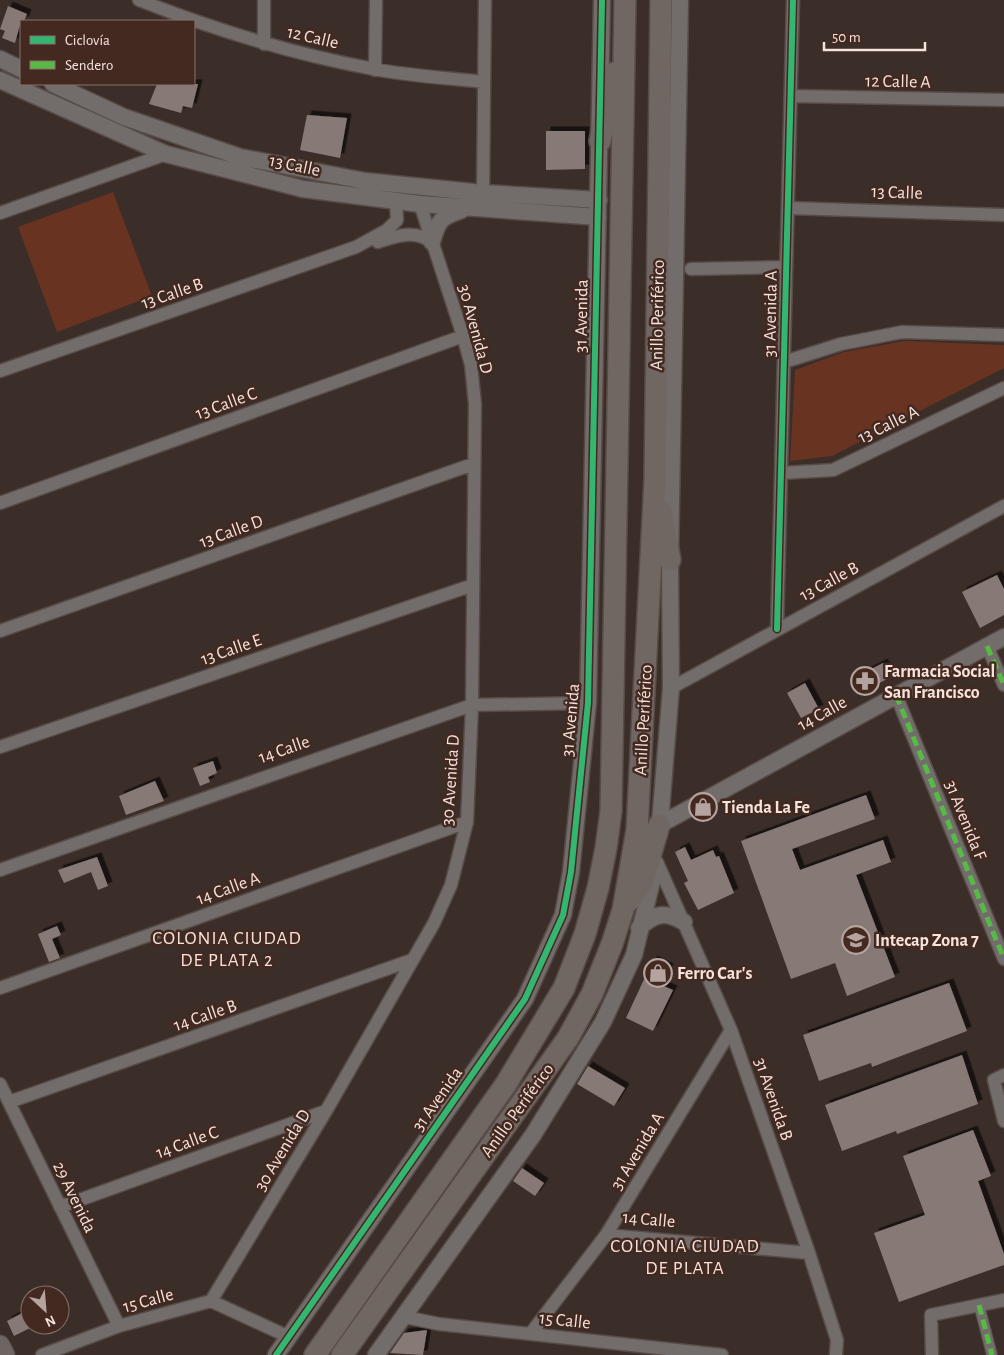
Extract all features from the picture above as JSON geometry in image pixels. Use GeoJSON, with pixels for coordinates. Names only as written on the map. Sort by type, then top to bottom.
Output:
{"type":"FeatureCollection","features":[{"type":"Feature","properties":{"kind":"highway","name":"Anillo Periférico"},"geometry":{"type":"LineString","coordinates":[[315,1355],[394,1245],[516,1068],[564,988],[585,934],[598,888],[611,811],[625,0]]}},
{"type":"Feature","properties":{"kind":"highway","name":"Anillo Periférico"},"geometry":{"type":"LineString","coordinates":[[342,1355],[568,1038],[592,994],[623,910],[637,821],[655,479],[661,0]]}},
{"type":"Feature","properties":{"kind":"highway"},"geometry":{"type":"LineString","coordinates":[[600,141],[624,21]]}},
{"type":"Feature","properties":{"kind":"highway"},"geometry":{"type":"LineString","coordinates":[[655,479],[670,560]]}},
{"type":"Feature","properties":{"kind":"highway"},"geometry":{"type":"LineString","coordinates":[[623,910],[643,881],[660,825]]}},
{"type":"Feature","properties":{"kind":"main road"},"geometry":{"type":"LineString","coordinates":[[0,1345],[5,1355]]}},
{"type":"Feature","properties":{"kind":"street","name":"12 Calle"},"geometry":{"type":"LineString","coordinates":[[139,0],[192,20]]}},
{"type":"Feature","properties":{"kind":"street"},"geometry":{"type":"LineString","coordinates":[[264,0],[264,44]]}},
{"type":"Feature","properties":{"kind":"street"},"geometry":{"type":"LineString","coordinates":[[375,70],[376,0]]}},
{"type":"Feature","properties":{"kind":"street"},"geometry":{"type":"LineString","coordinates":[[483,193],[485,0]]}},
{"type":"Feature","properties":{"kind":"street","name":"31 Avenida"},"geometry":{"type":"LineString","coordinates":[[276,1355],[525,999],[563,915],[571,872],[588,702],[602,0]]}},
{"type":"Feature","properties":{"kind":"street"},"geometry":{"type":"LineString","coordinates":[[376,1355],[405,1317],[533,1135],[603,1022],[634,955],[639,928],[657,862],[671,688],[670,560],[680,0]]}},
{"type":"Feature","properties":{"kind":"street","name":"31 Avenida A"},"geometry":{"type":"LineString","coordinates":[[777,629],[793,0]]}},
{"type":"Feature","properties":{"kind":"street","name":"12 Calle"},"geometry":{"type":"LineString","coordinates":[[195,21],[264,44],[375,70],[484,82]]}},
{"type":"Feature","properties":{"kind":"street"},"geometry":{"type":"LineString","coordinates":[[0,59],[20,69]]}},
{"type":"Feature","properties":{"kind":"street","name":"13 Calle"},"geometry":{"type":"LineString","coordinates":[[0,80],[166,154],[303,189],[420,204],[469,208],[598,208]]}},
{"type":"Feature","properties":{"kind":"street","name":"13 Calle"},"geometry":{"type":"LineString","coordinates":[[55,85],[124,117],[240,157],[365,181],[483,193],[598,208]]}},
{"type":"Feature","properties":{"kind":"street","name":"12 Calle A"},"geometry":{"type":"LineString","coordinates":[[792,96],[1004,100]]}},
{"type":"Feature","properties":{"kind":"street"},"geometry":{"type":"LineString","coordinates":[[0,213],[166,154]]}},
{"type":"Feature","properties":{"kind":"street","name":"13 Calle B"},"geometry":{"type":"LineString","coordinates":[[356,247],[387,230],[397,220],[396,201]]}},
{"type":"Feature","properties":{"kind":"street","name":"30 Avenida D"},"geometry":{"type":"LineString","coordinates":[[211,1300],[326,1111],[434,923],[451,885],[467,822],[472,705],[475,404],[471,366],[463,336],[420,204]]}},
{"type":"Feature","properties":{"kind":"street"},"geometry":{"type":"LineString","coordinates":[[432,242],[436,225],[444,216],[469,208]]}},
{"type":"Feature","properties":{"kind":"street","name":"13 Calle"},"geometry":{"type":"LineString","coordinates":[[789,208],[1004,215]]}},
{"type":"Feature","properties":{"kind":"street","name":"13 Calle B"},"geometry":{"type":"LineString","coordinates":[[0,371],[356,247],[412,233],[423,235],[432,242]]}},
{"type":"Feature","properties":{"kind":"street"},"geometry":{"type":"LineString","coordinates":[[690,269],[786,267]]}},
{"type":"Feature","properties":{"kind":"street"},"geometry":{"type":"LineString","coordinates":[[784,362],[841,344],[902,332],[1004,335]]}},
{"type":"Feature","properties":{"kind":"street","name":"13 Calle C"},"geometry":{"type":"LineString","coordinates":[[0,503],[463,336]]}},
{"type":"Feature","properties":{"kind":"street","name":"13 Calle A"},"geometry":{"type":"LineString","coordinates":[[781,472],[833,470],[1004,388]]}},
{"type":"Feature","properties":{"kind":"street","name":"13 Calle D"},"geometry":{"type":"LineString","coordinates":[[0,631],[473,464]]}},
{"type":"Feature","properties":{"kind":"street","name":"13 Calle B"},"geometry":{"type":"LineString","coordinates":[[671,688],[1004,506]]}},
{"type":"Feature","properties":{"kind":"street","name":"13 Calle E"},"geometry":{"type":"LineString","coordinates":[[0,747],[473,585]]}},
{"type":"Feature","properties":{"kind":"street","name":"14 Calle"},"geometry":{"type":"LineString","coordinates":[[660,825],[1004,638]]}},
{"type":"Feature","properties":{"kind":"street"},"geometry":{"type":"LineString","coordinates":[[987,646],[1004,685]]}},
{"type":"Feature","properties":{"kind":"street","name":"31 Avenida F"},"geometry":{"type":"LineString","coordinates":[[896,696],[1004,959]]}},
{"type":"Feature","properties":{"kind":"street","name":"14 Calle"},"geometry":{"type":"LineString","coordinates":[[0,870],[472,705],[588,702]]}},
{"type":"Feature","properties":{"kind":"street","name":"14 Calle A"},"geometry":{"type":"LineString","coordinates":[[0,988],[467,822]]}},
{"type":"Feature","properties":{"kind":"street","name":"31 Avenida B"},"geometry":{"type":"LineString","coordinates":[[657,862],[731,1030],[809,1253],[837,1340],[836,1355]]}},
{"type":"Feature","properties":{"kind":"street"},"geometry":{"type":"LineString","coordinates":[[639,928],[650,918],[658,914],[674,917],[684,922]]}},
{"type":"Feature","properties":{"kind":"street","name":"14 Calle B"},"geometry":{"type":"LineString","coordinates":[[9,1102],[412,960]]}},
{"type":"Feature","properties":{"kind":"street","name":"31 Avenida A"},"geometry":{"type":"LineString","coordinates":[[531,1333],[606,1235],[731,1030]]}},
{"type":"Feature","properties":{"kind":"street"},"geometry":{"type":"LineString","coordinates":[[999,1077],[1004,1121]]}},
{"type":"Feature","properties":{"kind":"street","name":"29 Avenida"},"geometry":{"type":"LineString","coordinates":[[0,1084],[118,1326]]}},
{"type":"Feature","properties":{"kind":"street","name":"14 Calle C"},"geometry":{"type":"LineString","coordinates":[[60,1207],[326,1111]]}},
{"type":"Feature","properties":{"kind":"street","name":"14 Calle"},"geometry":{"type":"LineString","coordinates":[[606,1235],[809,1253]]}},
{"type":"Feature","properties":{"kind":"street"},"geometry":{"type":"LineString","coordinates":[[211,1300],[289,1337]]}},
{"type":"Feature","properties":{"kind":"street","name":"15 Calle"},"geometry":{"type":"LineString","coordinates":[[42,1355],[118,1326],[211,1300]]}},
{"type":"Feature","properties":{"kind":"street"},"geometry":{"type":"LineString","coordinates":[[932,1355],[931,1315],[1004,1300]]}},
{"type":"Feature","properties":{"kind":"street"},"geometry":{"type":"LineString","coordinates":[[979,1305],[992,1355]]}},
{"type":"Feature","properties":{"kind":"street","name":"15 Calle"},"geometry":{"type":"LineString","coordinates":[[405,1317],[439,1324],[722,1355]]}},
{"type":"Feature","properties":{"kind":"shaded area"},"geometry":{"type":"Polygon","coordinates":[[[113,192],[152,296],[57,332],[18,227],[113,192]]]}},
{"type":"Feature","properties":{"kind":"shaded area"},"geometry":{"type":"Polygon","coordinates":[[[904,341],[1004,345],[1004,368],[832,456],[790,461],[795,370],[844,352],[904,341]]]}},
{"type":"Feature","properties":{"kind":"building"},"geometry":{"type":"Polygon","coordinates":[[[8,6],[27,14],[24,20],[20,20],[15,43],[2,38],[5,31],[0,29],[8,6]]]}},
{"type":"Feature","properties":{"kind":"building"},"geometry":{"type":"Polygon","coordinates":[[[198,84],[192,108],[183,106],[181,113],[149,104],[157,85],[198,84]]]}},
{"type":"Feature","properties":{"kind":"building"},"geometry":{"type":"Polygon","coordinates":[[[307,115],[347,118],[340,158],[300,150],[307,115]]]}},
{"type":"Feature","properties":{"kind":"building"},"geometry":{"type":"Polygon","coordinates":[[[546,131],[585,131],[585,169],[546,170],[546,131]]]}},
{"type":"Feature","properties":{"kind":"building"},"geometry":{"type":"Polygon","coordinates":[[[997,575],[1004,589],[1004,615],[980,628],[962,592],[997,575]]]}},
{"type":"Feature","properties":{"kind":"building"},"geometry":{"type":"Polygon","coordinates":[[[883,663],[891,677],[858,694],[850,680],[883,663]]]}},
{"type":"Feature","properties":{"kind":"building"},"geometry":{"type":"Polygon","coordinates":[[[805,683],[819,709],[801,718],[787,693],[805,683]]]}},
{"type":"Feature","properties":{"kind":"building"},"geometry":{"type":"Polygon","coordinates":[[[213,761],[217,773],[208,777],[210,782],[200,786],[193,768],[213,761]]]}},
{"type":"Feature","properties":{"kind":"building"},"geometry":{"type":"Polygon","coordinates":[[[155,781],[164,801],[126,815],[119,796],[155,781]]]}},
{"type":"Feature","properties":{"kind":"building"},"geometry":{"type":"Polygon","coordinates":[[[866,795],[875,819],[792,849],[800,870],[883,840],[891,862],[856,875],[895,977],[847,996],[835,963],[791,979],[741,841],[866,795]]]}},
{"type":"Feature","properties":{"kind":"building"},"geometry":{"type":"Polygon","coordinates":[[[685,847],[691,860],[713,850],[716,857],[719,856],[734,893],[698,910],[684,883],[688,881],[675,852],[685,847]]]}},
{"type":"Feature","properties":{"kind":"building"},"geometry":{"type":"Polygon","coordinates":[[[97,857],[108,886],[98,890],[91,872],[64,883],[58,870],[97,857]]]}},
{"type":"Feature","properties":{"kind":"building"},"geometry":{"type":"Polygon","coordinates":[[[57,926],[61,935],[52,939],[60,958],[49,962],[38,934],[57,926]]]}},
{"type":"Feature","properties":{"kind":"building"},"geometry":{"type":"Polygon","coordinates":[[[653,960],[669,968],[661,985],[673,990],[653,1031],[626,1018],[653,960]]]}},
{"type":"Feature","properties":{"kind":"building"},"geometry":{"type":"Polygon","coordinates":[[[949,983],[967,1031],[872,1067],[871,1063],[819,1081],[803,1035],[949,983]]]}},
{"type":"Feature","properties":{"kind":"building"},"geometry":{"type":"Polygon","coordinates":[[[962,1055],[978,1104],[897,1134],[896,1131],[842,1151],[825,1105],[962,1055]]]}},
{"type":"Feature","properties":{"kind":"building"},"geometry":{"type":"Polygon","coordinates":[[[588,1066],[625,1088],[614,1106],[577,1084],[588,1066]]]}},
{"type":"Feature","properties":{"kind":"building"},"geometry":{"type":"Polygon","coordinates":[[[973,1130],[991,1176],[978,1181],[1004,1254],[1004,1265],[899,1302],[874,1233],[925,1215],[903,1156],[973,1130]]]}},
{"type":"Feature","properties":{"kind":"building"},"geometry":{"type":"Polygon","coordinates":[[[522,1168],[544,1183],[535,1196],[513,1181],[522,1168]]]}},
{"type":"Feature","properties":{"kind":"building"},"geometry":{"type":"Polygon","coordinates":[[[20,1314],[20,1333],[14,1336],[7,1321],[20,1314]]]}},
{"type":"Feature","properties":{"kind":"building"},"geometry":{"type":"Polygon","coordinates":[[[427,1330],[423,1355],[390,1353],[404,1333],[427,1330]]]}},
{"type":"Feature","properties":{"kind":"marked path"},"geometry":{"type":"LineString","coordinates":[[987,646],[1004,685]]}},
{"type":"Feature","properties":{"kind":"marked path"},"geometry":{"type":"LineString","coordinates":[[896,695],[1004,959]]}},
{"type":"Feature","properties":{"kind":"marked path"},"geometry":{"type":"LineString","coordinates":[[979,1305],[992,1355]]}},
{"type":"Feature","properties":{"kind":"cycle path"},"geometry":{"type":"LineString","coordinates":[[276,1355],[525,999],[563,915],[571,872],[588,703],[602,0]]}},
{"type":"Feature","properties":{"kind":"cycle path"},"geometry":{"type":"LineString","coordinates":[[777,629],[793,0]]}},
{"type":"Feature","properties":{"kind":"place","name":"Farmacia Social San Francisco"},"geometry":{"type":"Point","coordinates":[865,681]}},
{"type":"Feature","properties":{"kind":"place","name":"Tienda La Fe"},"geometry":{"type":"Point","coordinates":[703,807]}},
{"type":"Feature","properties":{"kind":"place","name":"Intecap Zona 7"},"geometry":{"type":"Point","coordinates":[856,940]}},
{"type":"Feature","properties":{"kind":"place","name":"Ferro Car's"},"geometry":{"type":"Point","coordinates":[658,973]}},
{"type":"Feature","properties":{"kind":"district","name":"COLONIA CIUDAD DE PLATA 2"},"geometry":{"type":"Point","coordinates":[227,948]}},
{"type":"Feature","properties":{"kind":"district","name":"COLONIA CIUDAD DE PLATA"},"geometry":{"type":"Point","coordinates":[685,1256]}}]}
